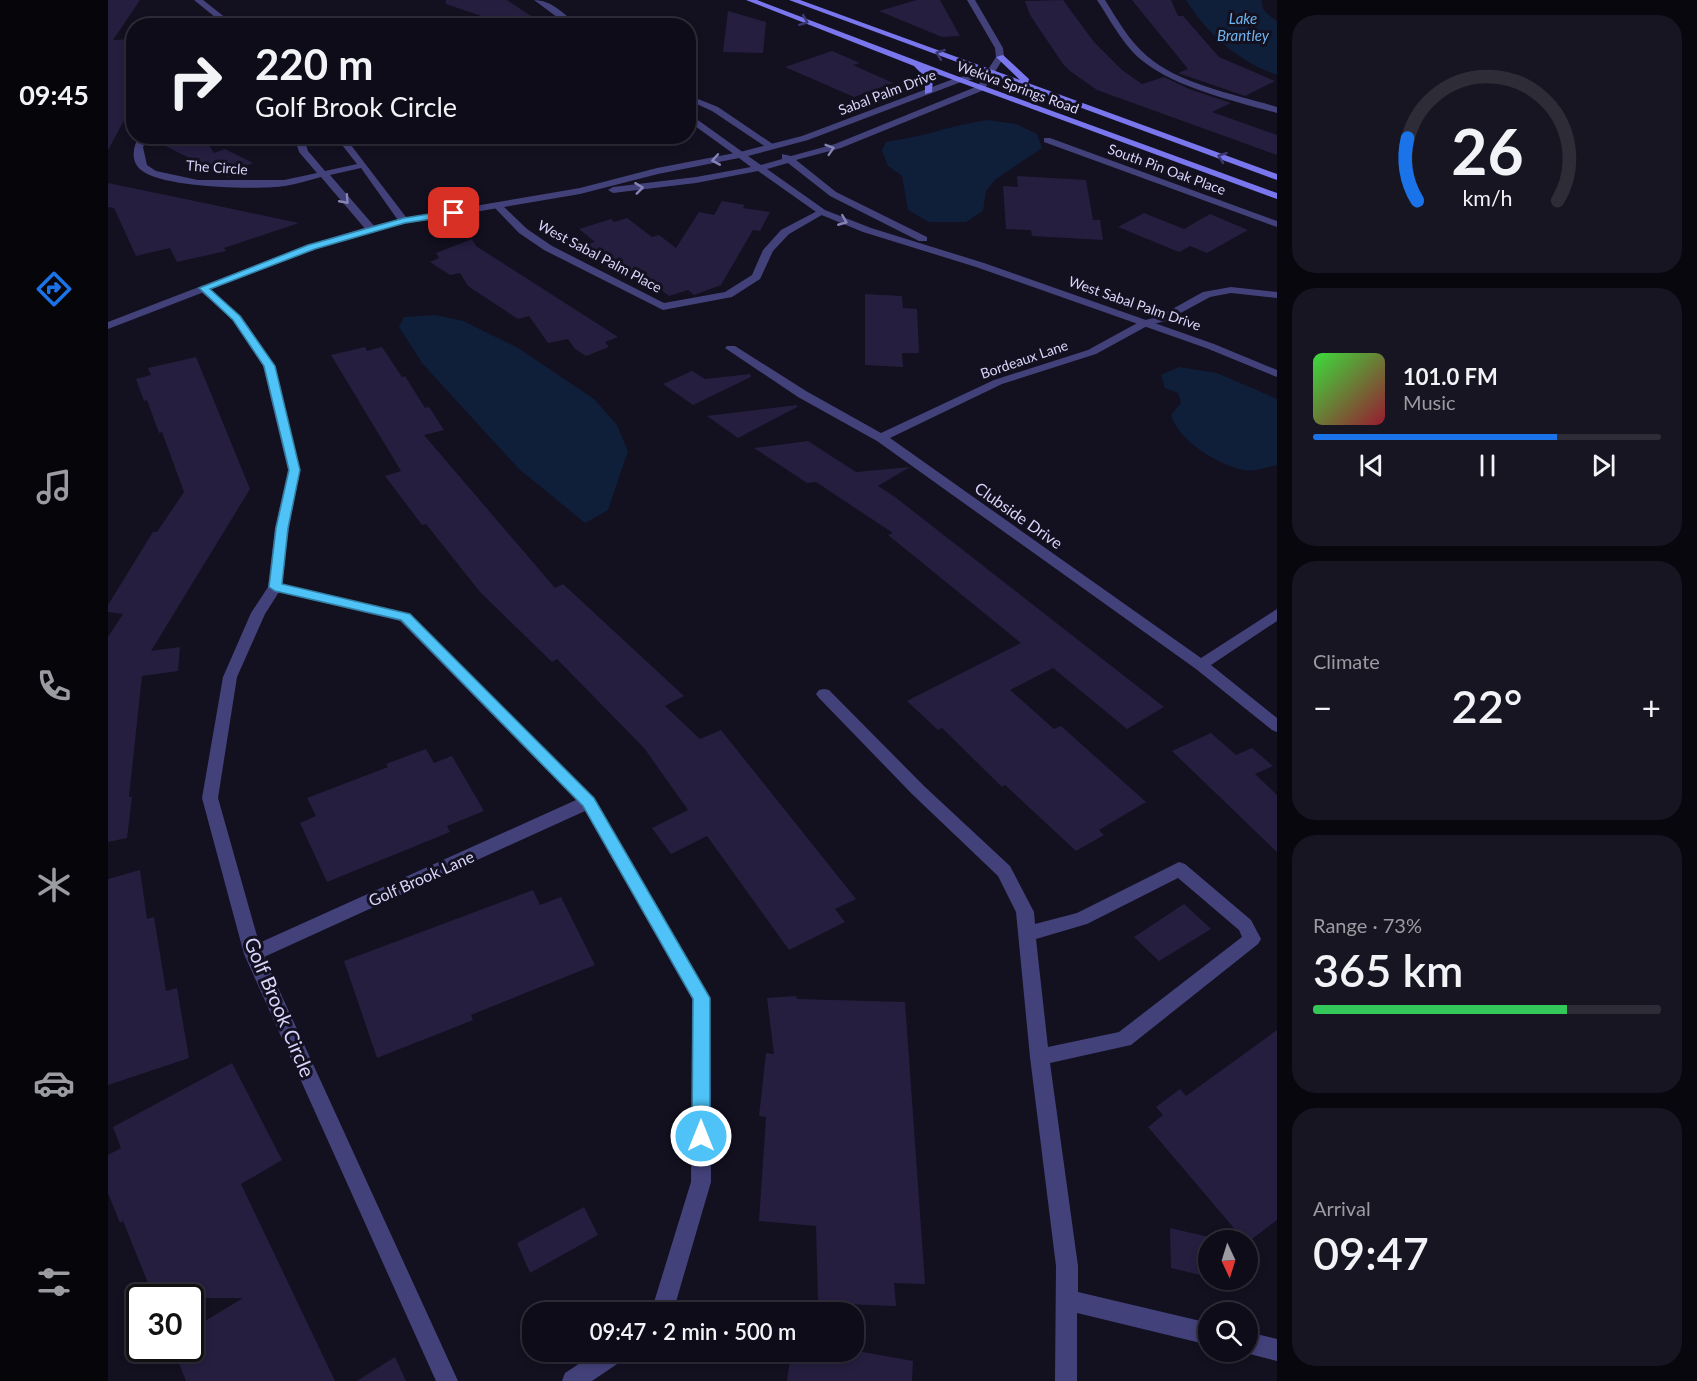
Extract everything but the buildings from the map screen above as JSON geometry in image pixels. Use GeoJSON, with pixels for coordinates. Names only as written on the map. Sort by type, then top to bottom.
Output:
{"type":"FeatureCollection","features":[{"type":"Feature","properties":{"kind":"main road","name":"Wekiva Springs Road"},"geometry":{"type":"LineString","coordinates":[[750,0],[959,80],[1277,196]]}},
{"type":"Feature","properties":{"kind":"main road"},"geometry":{"type":"LineString","coordinates":[[768,0],[803,4]]}},
{"type":"Feature","properties":{"kind":"main road","name":"Wekiva Springs Road"},"geometry":{"type":"LineString","coordinates":[[793,0],[1277,177]]}},
{"type":"Feature","properties":{"kind":"main road"},"geometry":{"type":"LineString","coordinates":[[1000,57],[1041,91]]}},
{"type":"Feature","properties":{"kind":"main road"},"geometry":{"type":"LineString","coordinates":[[917,64],[929,76],[928,92]]}},
{"type":"Feature","properties":{"kind":"street"},"geometry":{"type":"LineString","coordinates":[[198,0],[221,18]]}},
{"type":"Feature","properties":{"kind":"street"},"geometry":{"type":"LineString","coordinates":[[538,0],[564,18]]}},
{"type":"Feature","properties":{"kind":"street"},"geometry":{"type":"LineString","coordinates":[[971,0],[999,48],[1000,57],[981,88]]}},
{"type":"Feature","properties":{"kind":"street"},"geometry":{"type":"LineString","coordinates":[[1101,0],[1138,51],[1148,61],[1192,81],[1277,111]]}},
{"type":"Feature","properties":{"kind":"street","name":"Sabal Palm Drive"},"geometry":{"type":"LineString","coordinates":[[108,326],[312,247],[371,229],[404,221],[580,191],[657,171],[741,155],[840,127],[959,80],[991,73]]}},
{"type":"Feature","properties":{"kind":"street","name":"Sabal Palm Drive"},"geometry":{"type":"LineString","coordinates":[[580,191],[633,188],[696,180],[759,168],[838,146],[981,88]]}},
{"type":"Feature","properties":{"kind":"street"},"geometry":{"type":"LineString","coordinates":[[696,101],[715,109],[772,147]]}},
{"type":"Feature","properties":{"kind":"street"},"geometry":{"type":"LineString","coordinates":[[696,122],[741,155]]}},
{"type":"Feature","properties":{"kind":"street","name":"South Pin Oak Place"},"geometry":{"type":"LineString","coordinates":[[1047,140],[1277,224]]}},
{"type":"Feature","properties":{"kind":"street","name":"The Circle"},"geometry":{"type":"LineString","coordinates":[[140,144],[139,160],[143,167],[153,173],[198,183],[284,183],[322,173]]}},
{"type":"Feature","properties":{"kind":"street"},"geometry":{"type":"LineString","coordinates":[[301,144],[304,152],[371,229]]}},
{"type":"Feature","properties":{"kind":"street"},"geometry":{"type":"LineString","coordinates":[[346,144],[404,221]]}},
{"type":"Feature","properties":{"kind":"street","name":"West Sabal Palm Drive"},"geometry":{"type":"LineString","coordinates":[[772,147],[834,194],[889,223],[980,265]]}},
{"type":"Feature","properties":{"kind":"street","name":"West Sabal Palm Drive"},"geometry":{"type":"LineString","coordinates":[[741,155],[822,212],[867,230],[980,265],[1210,346],[1277,374]]}},
{"type":"Feature","properties":{"kind":"street"},"geometry":{"type":"LineString","coordinates":[[322,173],[363,165]]}},
{"type":"Feature","properties":{"kind":"street","name":"West Sabal Palm Place"},"geometry":{"type":"LineString","coordinates":[[498,206],[523,231],[548,248],[663,307],[728,296],[756,277],[768,250],[785,232],[822,212]]}},
{"type":"Feature","properties":{"kind":"street","name":"Golf Brook Circle"},"geometry":{"type":"LineString","coordinates":[[204,288],[237,318],[269,366],[294,470],[282,528],[275,587],[258,613],[230,677],[210,798],[253,954],[447,1381]]}},
{"type":"Feature","properties":{"kind":"street","name":"Bordeaux Lane"},"geometry":{"type":"LineString","coordinates":[[880,438],[998,382],[1092,352],[1144,323],[1162,319],[1207,294],[1218,291],[1277,295]]}},
{"type":"Feature","properties":{"kind":"street","name":"Clubside Drive"},"geometry":{"type":"LineString","coordinates":[[730,348],[802,394],[880,438],[1201,665],[1277,726]]}},
{"type":"Feature","properties":{"kind":"street"},"geometry":{"type":"LineString","coordinates":[[275,587],[405,617],[588,802],[701,998],[700,1182],[665,1302]]}},
{"type":"Feature","properties":{"kind":"street"},"geometry":{"type":"LineString","coordinates":[[1201,665],[1277,614]]}},
{"type":"Feature","properties":{"kind":"street"},"geometry":{"type":"LineString","coordinates":[[824,694],[1005,872],[1025,912],[1039,1057],[1067,1266],[1066,1381]]}},
{"type":"Feature","properties":{"kind":"street","name":"Golf Brook Lane"},"geometry":{"type":"LineString","coordinates":[[253,954],[588,802]]}},
{"type":"Feature","properties":{"kind":"street"},"geometry":{"type":"LineString","coordinates":[[1027,934],[1081,919],[1179,868],[1245,925],[1252,939],[1124,1039],[1039,1057]]}},
{"type":"Feature","properties":{"kind":"street"},"geometry":{"type":"LineString","coordinates":[[1067,1300],[1198,1331]]}},
{"type":"Feature","properties":{"kind":"street"},"geometry":{"type":"LineString","coordinates":[[1258,1345],[1277,1350]]}},
{"type":"Feature","properties":{"kind":"street"},"geometry":{"type":"LineString","coordinates":[[573,1381],[601,1362]]}},
{"type":"Feature","properties":{"kind":"water","name":"Lake Brantley"},"geometry":{"type":"Polygon","coordinates":[[[1186,0],[1262,0],[1264,10],[1277,21],[1277,75],[1249,62],[1225,45],[1204,25],[1186,0]]]}},
{"type":"Feature","properties":{"kind":"water"},"geometry":{"type":"Polygon","coordinates":[[[987,120],[1016,124],[1037,134],[1042,148],[996,179],[986,191],[983,211],[966,222],[929,222],[908,210],[902,176],[888,166],[882,150],[886,142],[987,120]]]}},
{"type":"Feature","properties":{"kind":"water"},"geometry":{"type":"Polygon","coordinates":[[[436,315],[463,321],[518,348],[594,399],[617,425],[628,451],[608,510],[585,523],[519,469],[422,363],[399,327],[404,317],[436,315]]]}},
{"type":"Feature","properties":{"kind":"water"},"geometry":{"type":"Polygon","coordinates":[[[1179,367],[1217,373],[1277,399],[1277,465],[1252,470],[1234,467],[1212,457],[1182,434],[1171,415],[1181,403],[1178,393],[1165,388],[1161,375],[1179,367]]]}},
{"type":"Feature","properties":{"kind":"route"},"geometry":{"type":"LineString","coordinates":[[454,213],[371,229],[312,247],[204,288],[237,318],[269,366],[290,449],[294,470],[282,528],[275,587],[405,617],[588,802],[701,998],[701,1136]]}}]}
